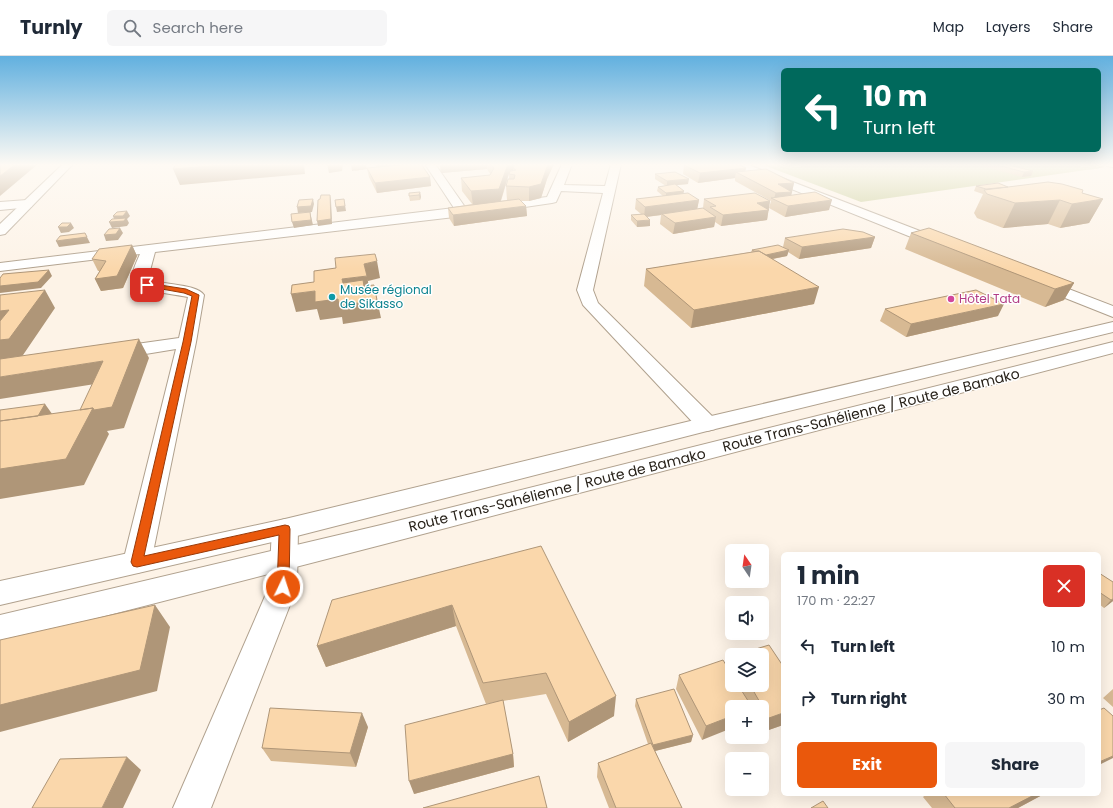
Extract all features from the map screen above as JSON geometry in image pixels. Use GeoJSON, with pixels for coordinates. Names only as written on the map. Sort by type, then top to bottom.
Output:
{"type":"FeatureCollection","features":[{"type":"Feature","properties":{"kind":"main road"},"geometry":{"type":"LineString","coordinates":[[1,207],[10,199]]}},
{"type":"Feature","properties":{"kind":"main road"},"geometry":{"type":"LineString","coordinates":[[0,231],[32,199]]}},
{"type":"Feature","properties":{"kind":"main road"},"geometry":{"type":"LineString","coordinates":[[454,199],[463,212]]}},
{"type":"Feature","properties":{"kind":"main road"},"geometry":{"type":"LineString","coordinates":[[0,267],[463,212],[552,199]]}},
{"type":"Feature","properties":{"kind":"main road"},"geometry":{"type":"LineString","coordinates":[[608,199],[585,290],[591,305],[707,424]]}},
{"type":"Feature","properties":{"kind":"main road"},"geometry":{"type":"LineString","coordinates":[[827,199],[951,248]]}},
{"type":"Feature","properties":{"kind":"main road"},"geometry":{"type":"LineString","coordinates":[[1,207],[27,204]]}},
{"type":"Feature","properties":{"kind":"main road"},"geometry":{"type":"LineString","coordinates":[[137,562],[187,342],[196,295],[186,291],[147,285],[140,280],[140,274],[149,249]]}},
{"type":"Feature","properties":{"kind":"main road"},"geometry":{"type":"LineString","coordinates":[[1025,277],[1113,312]]}},
{"type":"Feature","properties":{"kind":"main road","name":"Route Trans-Sahélienne / Route de Bamako"},"geometry":{"type":"LineString","coordinates":[[0,630],[285,544],[707,424],[1113,327]]}},
{"type":"Feature","properties":{"kind":"main road"},"geometry":{"type":"LineString","coordinates":[[101,355],[187,342]]}},
{"type":"Feature","properties":{"kind":"main road","name":"Route Trans-Sahélienne / Route de Bamako"},"geometry":{"type":"LineString","coordinates":[[0,593],[137,562],[285,544],[1113,348]]}},
{"type":"Feature","properties":{"kind":"main road"},"geometry":{"type":"LineString","coordinates":[[192,808],[283,587],[285,544]]}},
{"type":"Feature","properties":{"kind":"green space"},"geometry":{"type":"Polygon","coordinates":[[[853,199],[881,199],[861,202],[853,199]]]}},
{"type":"Feature","properties":{"kind":"building"},"geometry":{"type":"Polygon","coordinates":[[[313,199],[311,206],[297,207],[299,200],[313,199]]]}},
{"type":"Feature","properties":{"kind":"building"},"geometry":{"type":"Polygon","coordinates":[[[330,199],[331,219],[317,221],[318,200],[330,199]]]}},
{"type":"Feature","properties":{"kind":"building"},"geometry":{"type":"Polygon","coordinates":[[[344,199],[345,206],[336,207],[335,200],[344,199]]]}},
{"type":"Feature","properties":{"kind":"building"},"geometry":{"type":"Polygon","coordinates":[[[518,199],[526,206],[453,215],[448,208],[518,199]]]}},
{"type":"Feature","properties":{"kind":"building"},"geometry":{"type":"Polygon","coordinates":[[[636,199],[699,200],[645,207],[636,199]]]}},
{"type":"Feature","properties":{"kind":"building"},"geometry":{"type":"Polygon","coordinates":[[[704,199],[766,199],[770,201],[757,203],[769,210],[723,215],[710,207],[716,206],[704,199]]]}},
{"type":"Feature","properties":{"kind":"building"},"geometry":{"type":"Polygon","coordinates":[[[773,199],[832,200],[788,206],[773,199]]]}},
{"type":"Feature","properties":{"kind":"building"},"geometry":{"type":"Polygon","coordinates":[[[1003,199],[1102,199],[1072,204],[1060,200],[1015,203],[1003,199]]]}},
{"type":"Feature","properties":{"kind":"building"},"geometry":{"type":"Polygon","coordinates":[[[703,208],[716,217],[675,223],[662,214],[703,208]]]}},
{"type":"Feature","properties":{"kind":"building"},"geometry":{"type":"Polygon","coordinates":[[[127,211],[123,216],[113,216],[117,212],[127,211]]]}},
{"type":"Feature","properties":{"kind":"building"},"geometry":{"type":"Polygon","coordinates":[[[310,212],[311,220],[292,222],[291,214],[310,212]]]}},
{"type":"Feature","properties":{"kind":"building"},"geometry":{"type":"Polygon","coordinates":[[[644,214],[650,220],[637,221],[631,215],[644,214]]]}},
{"type":"Feature","properties":{"kind":"building"},"geometry":{"type":"Polygon","coordinates":[[[126,218],[124,221],[109,222],[112,219],[126,218]]]}},
{"type":"Feature","properties":{"kind":"building"},"geometry":{"type":"Polygon","coordinates":[[[62,223],[71,223],[67,227],[58,227],[62,223]]]}},
{"type":"Feature","properties":{"kind":"building"},"geometry":{"type":"Polygon","coordinates":[[[120,228],[116,234],[104,235],[109,229],[120,228]]]}},
{"type":"Feature","properties":{"kind":"building"},"geometry":{"type":"Polygon","coordinates":[[[929,228],[1074,283],[1055,289],[911,233],[929,228]]]}},
{"type":"Feature","properties":{"kind":"building"},"geometry":{"type":"Polygon","coordinates":[[[843,229],[863,232],[875,237],[802,247],[785,238],[843,229]]]}},
{"type":"Feature","properties":{"kind":"building"},"geometry":{"type":"Polygon","coordinates":[[[85,233],[87,237],[56,241],[60,236],[85,233]]]}},
{"type":"Feature","properties":{"kind":"building"},"geometry":{"type":"Polygon","coordinates":[[[132,245],[117,276],[95,279],[106,261],[92,259],[99,249],[132,245]]]}},
{"type":"Feature","properties":{"kind":"building"},"geometry":{"type":"Polygon","coordinates":[[[778,245],[789,250],[766,255],[759,251],[752,250],[778,245]]]}},
{"type":"Feature","properties":{"kind":"building"},"geometry":{"type":"Polygon","coordinates":[[[759,251],[819,287],[694,310],[646,269],[759,251]]]}},
{"type":"Feature","properties":{"kind":"building"},"geometry":{"type":"Polygon","coordinates":[[[375,254],[377,261],[364,264],[367,276],[342,279],[343,283],[363,280],[364,286],[374,285],[377,300],[339,306],[338,299],[315,302],[315,291],[291,294],[292,285],[314,282],[314,271],[336,268],[335,258],[375,254]]]}},
{"type":"Feature","properties":{"kind":"building"},"geometry":{"type":"Polygon","coordinates":[[[49,270],[38,282],[0,286],[0,278],[3,274],[49,270]]]}},
{"type":"Feature","properties":{"kind":"building"},"geometry":{"type":"Polygon","coordinates":[[[45,290],[9,339],[0,340],[0,321],[9,310],[0,311],[0,295],[45,290]]]}},
{"type":"Feature","properties":{"kind":"building"},"geometry":{"type":"Polygon","coordinates":[[[976,290],[1004,304],[911,324],[885,309],[976,290]]]}},
{"type":"Feature","properties":{"kind":"building"},"geometry":{"type":"Polygon","coordinates":[[[139,339],[112,407],[94,410],[93,408],[80,410],[103,361],[0,377],[0,359],[139,339]]]}},
{"type":"Feature","properties":{"kind":"building"},"geometry":{"type":"Polygon","coordinates":[[[45,404],[38,416],[0,421],[0,410],[45,404]]]}},
{"type":"Feature","properties":{"kind":"building"},"geometry":{"type":"Polygon","coordinates":[[[93,408],[66,459],[0,469],[0,421],[93,408]]]}},
{"type":"Feature","properties":{"kind":"building"},"geometry":{"type":"Polygon","coordinates":[[[541,546],[616,696],[569,722],[546,673],[483,683],[452,605],[317,646],[332,600],[541,546]]]}},
{"type":"Feature","properties":{"kind":"building"},"geometry":{"type":"Polygon","coordinates":[[[1101,574],[1113,582],[1113,599],[1111,600],[1101,593],[1101,574]]]}},
{"type":"Feature","properties":{"kind":"building"},"geometry":{"type":"Polygon","coordinates":[[[155,605],[140,670],[0,705],[0,640],[155,605]]]}},
{"type":"Feature","properties":{"kind":"building"},"geometry":{"type":"Polygon","coordinates":[[[769,645],[781,663],[781,714],[769,718],[769,700],[759,700],[754,692],[769,692],[769,648],[759,648],[769,645]]]}},
{"type":"Feature","properties":{"kind":"building"},"geometry":{"type":"Polygon","coordinates":[[[723,660],[725,663],[725,692],[742,692],[748,700],[725,700],[725,719],[706,726],[679,675],[723,660]]]}},
{"type":"Feature","properties":{"kind":"building"},"geometry":{"type":"Polygon","coordinates":[[[674,689],[693,735],[653,745],[636,699],[674,689]]]}},
{"type":"Feature","properties":{"kind":"building"},"geometry":{"type":"Polygon","coordinates":[[[503,700],[513,754],[409,781],[405,725],[503,700]]]}},
{"type":"Feature","properties":{"kind":"building"},"geometry":{"type":"Polygon","coordinates":[[[270,708],[362,713],[350,753],[262,748],[270,708]]]}},
{"type":"Feature","properties":{"kind":"building"},"geometry":{"type":"Polygon","coordinates":[[[1104,708],[1113,716],[1113,756],[1101,761],[1101,709],[1104,708]]]}},
{"type":"Feature","properties":{"kind":"building"},"geometry":{"type":"Polygon","coordinates":[[[651,743],[682,808],[616,808],[598,763],[651,743]]]}},
{"type":"Feature","properties":{"kind":"building"},"geometry":{"type":"Polygon","coordinates":[[[127,757],[102,808],[32,808],[60,759],[127,757]]]}},
{"type":"Feature","properties":{"kind":"building"},"geometry":{"type":"Polygon","coordinates":[[[539,776],[547,808],[423,808],[539,776]]]}},
{"type":"Feature","properties":{"kind":"building"},"geometry":{"type":"Polygon","coordinates":[[[946,796],[1032,796],[1009,808],[955,808],[946,796]]]}},
{"type":"Feature","properties":{"kind":"building"},"geometry":{"type":"Polygon","coordinates":[[[823,801],[828,808],[811,808],[823,801]]]}},
{"type":"Feature","properties":{"kind":"place","name":"Musée régional de Sikasso"},"geometry":{"type":"Point","coordinates":[332,297]}},
{"type":"Feature","properties":{"kind":"place","name":"Hôtel Tata"},"geometry":{"type":"Point","coordinates":[951,299]}},
{"type":"Feature","properties":{"kind":"route"},"geometry":{"type":"LineString","coordinates":[[147,285],[186,291],[196,295],[187,342],[137,562],[285,529],[283,587]]}}]}
